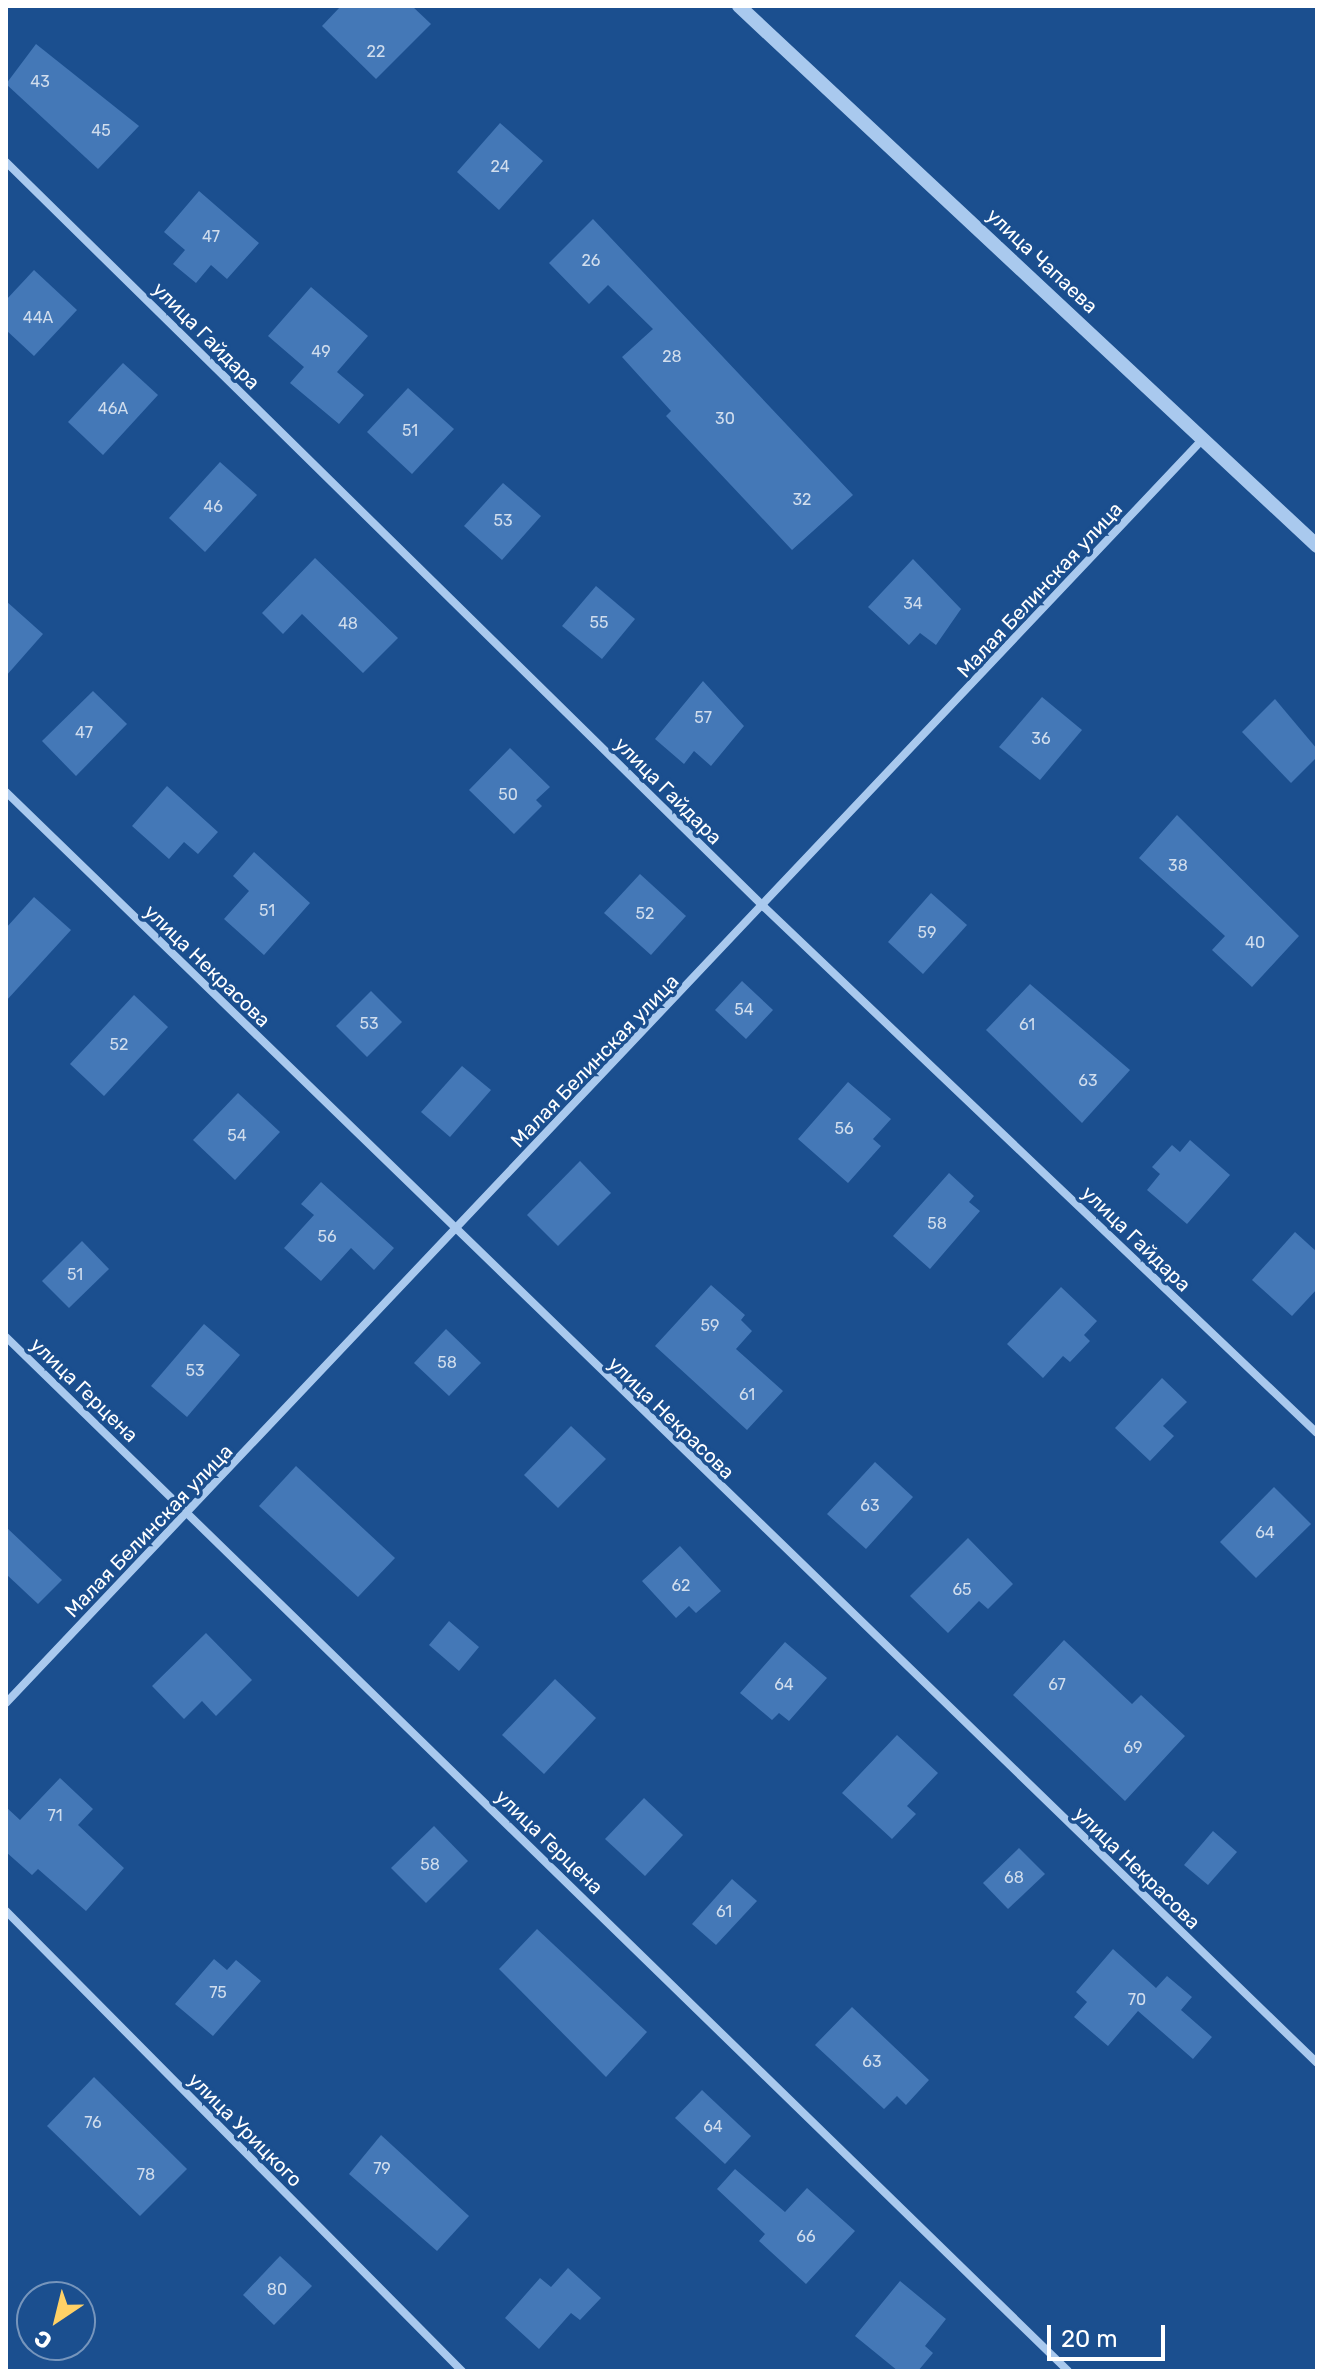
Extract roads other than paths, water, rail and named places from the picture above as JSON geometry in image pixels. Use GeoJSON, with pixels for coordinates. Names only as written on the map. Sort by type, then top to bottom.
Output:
{"type":"FeatureCollection","features":[{"type":"Feature","properties":{"kind":"street","name":"улица Чапаева"},"geometry":{"type":"LineString","coordinates":[[739,6],[1317,546]]}},
{"type":"Feature","properties":{"kind":"street","name":"улица Гайдара"},"geometry":{"type":"LineString","coordinates":[[6,162],[764,907],[1317,1433]]}},
{"type":"Feature","properties":{"kind":"street","name":"Малая Белинская улица"},"geometry":{"type":"LineString","coordinates":[[6,1703],[189,1514],[1204,439]]}},
{"type":"Feature","properties":{"kind":"street","name":"улица Некрасова"},"geometry":{"type":"LineString","coordinates":[[6,792],[455,1231],[1317,2063]]}},
{"type":"Feature","properties":{"kind":"street","name":"улица Герцена"},"geometry":{"type":"LineString","coordinates":[[6,1337],[1068,2371]]}},
{"type":"Feature","properties":{"kind":"street","name":"улица Урицкого"},"geometry":{"type":"LineString","coordinates":[[6,1911],[462,2371]]}}]}
